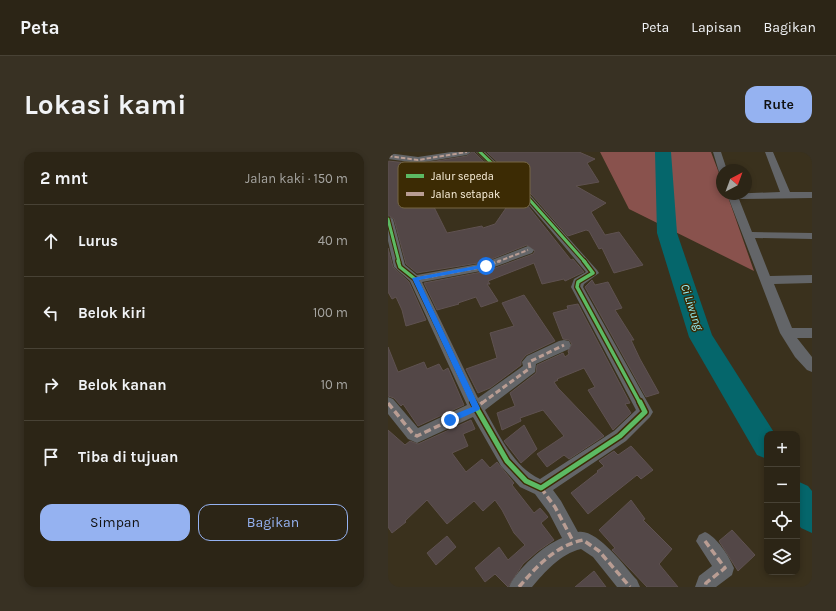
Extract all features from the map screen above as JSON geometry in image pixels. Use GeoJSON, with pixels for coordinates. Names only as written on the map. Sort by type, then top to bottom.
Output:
{"type":"FeatureCollection","features":[{"type":"Feature","properties":{"kind":"street"},"geometry":{"type":"LineString","coordinates":[[388,156],[418,160],[467,152]]}},
{"type":"Feature","properties":{"kind":"street"},"geometry":{"type":"LineString","coordinates":[[480,152],[490,162]]}},
{"type":"Feature","properties":{"kind":"street"},"geometry":{"type":"LineString","coordinates":[[717,152],[720,164]]}},
{"type":"Feature","properties":{"kind":"street"},"geometry":{"type":"LineString","coordinates":[[769,152],[786,195]]}},
{"type":"Feature","properties":{"kind":"street"},"geometry":{"type":"LineString","coordinates":[[752,195],[812,195]]}},
{"type":"Feature","properties":{"kind":"street"},"geometry":{"type":"LineString","coordinates":[[530,200],[593,273],[578,282],[577,287],[645,412],[620,436],[541,488]]}},
{"type":"Feature","properties":{"kind":"street"},"geometry":{"type":"LineString","coordinates":[[735,200],[747,235],[787,333],[812,366]]}},
{"type":"Feature","properties":{"kind":"street"},"geometry":{"type":"LineString","coordinates":[[389,226],[400,267],[415,278],[476,408],[507,461],[526,481],[541,488],[558,512],[573,541]]}},
{"type":"Feature","properties":{"kind":"street"},"geometry":{"type":"LineString","coordinates":[[747,235],[812,236]]}},
{"type":"Feature","properties":{"kind":"street"},"geometry":{"type":"LineString","coordinates":[[415,278],[486,266],[528,250]]}},
{"type":"Feature","properties":{"kind":"street"},"geometry":{"type":"LineString","coordinates":[[765,280],[812,279]]}},
{"type":"Feature","properties":{"kind":"street"},"geometry":{"type":"LineString","coordinates":[[787,333],[812,333]]}},
{"type":"Feature","properties":{"kind":"street"},"geometry":{"type":"LineString","coordinates":[[388,403],[413,434],[417,436],[476,408],[530,368],[529,362],[564,345]]}},
{"type":"Feature","properties":{"kind":"street"},"geometry":{"type":"LineString","coordinates":[[519,587],[558,549],[573,541],[583,540],[599,551],[630,587]]}},
{"type":"Feature","properties":{"kind":"street"},"geometry":{"type":"LineString","coordinates":[[705,541],[725,568],[706,583],[705,587]]}},
{"type":"Feature","properties":{"kind":"shaded area"},"geometry":{"type":"Polygon","coordinates":[[[600,152],[711,152],[716,165],[716,200],[729,200],[754,271],[629,209],[600,152]]]}},
{"type":"Feature","properties":{"kind":"building"},"geometry":{"type":"Polygon","coordinates":[[[474,152],[484,162],[430,162],[467,156],[474,152]]]}},
{"type":"Feature","properties":{"kind":"building"},"geometry":{"type":"Polygon","coordinates":[[[487,152],[579,152],[595,159],[587,163],[599,182],[576,186],[606,203],[591,212],[605,235],[619,232],[643,265],[614,273],[602,248],[599,249],[589,231],[586,230],[568,236],[530,193],[530,162],[497,162],[487,152]]]}},
{"type":"Feature","properties":{"kind":"building"},"geometry":{"type":"Polygon","coordinates":[[[388,161],[398,162],[398,208],[434,208],[447,233],[482,226],[483,228],[495,224],[506,208],[530,208],[571,260],[573,259],[584,272],[565,281],[564,279],[542,284],[534,263],[488,281],[490,284],[487,284],[498,301],[481,307],[476,297],[458,303],[459,304],[437,310],[424,283],[487,271],[533,254],[535,251],[527,245],[484,262],[417,273],[406,264],[394,219],[388,215],[388,161]]]}},
{"type":"Feature","properties":{"kind":"building"},"geometry":{"type":"Polygon","coordinates":[[[388,248],[393,267],[409,282],[426,320],[406,326],[402,310],[396,297],[392,299],[388,292],[388,248]]]}},
{"type":"Feature","properties":{"kind":"building"},"geometry":{"type":"Polygon","coordinates":[[[592,280],[595,285],[608,282],[622,308],[615,310],[634,340],[631,340],[659,393],[646,397],[585,287],[592,280]]]}},
{"type":"Feature","properties":{"kind":"building"},"geometry":{"type":"Polygon","coordinates":[[[524,295],[555,341],[526,355],[521,361],[521,365],[490,388],[478,393],[466,369],[497,358],[490,333],[514,326],[502,303],[524,295]]]}},
{"type":"Feature","properties":{"kind":"building"},"geometry":{"type":"Polygon","coordinates":[[[578,304],[630,403],[625,404],[631,413],[613,430],[588,390],[595,387],[584,368],[557,379],[558,380],[554,382],[558,388],[604,436],[569,459],[564,455],[547,467],[537,454],[564,436],[543,410],[520,418],[521,421],[502,430],[497,413],[515,406],[510,393],[536,373],[537,365],[563,353],[565,357],[569,354],[568,351],[572,344],[569,340],[563,339],[553,313],[568,309],[567,306],[578,304]]]}},
{"type":"Feature","properties":{"kind":"building"},"geometry":{"type":"Polygon","coordinates":[[[388,347],[398,372],[424,362],[427,369],[439,364],[443,371],[448,368],[464,405],[418,426],[403,404],[401,406],[394,398],[388,396],[388,347]]]}},
{"type":"Feature","properties":{"kind":"building"},"geometry":{"type":"Polygon","coordinates":[[[471,420],[475,429],[463,434],[468,446],[452,453],[466,472],[482,459],[490,468],[497,462],[514,483],[512,485],[534,513],[540,508],[548,517],[541,523],[554,540],[523,564],[508,587],[495,574],[485,582],[475,568],[499,547],[508,560],[525,545],[514,533],[495,500],[483,511],[474,501],[447,524],[427,500],[405,521],[406,522],[392,533],[388,527],[388,430],[405,445],[410,441],[418,444],[471,420]]]}},
{"type":"Feature","properties":{"kind":"building"},"geometry":{"type":"Polygon","coordinates":[[[524,425],[537,449],[521,463],[504,441],[524,425]]]}},
{"type":"Feature","properties":{"kind":"building"},"geometry":{"type":"Polygon","coordinates":[[[631,446],[653,470],[641,479],[637,475],[588,514],[571,493],[604,466],[599,461],[614,451],[618,455],[631,446]]]}},
{"type":"Feature","properties":{"kind":"building"},"geometry":{"type":"Polygon","coordinates":[[[631,500],[645,519],[643,520],[672,549],[659,564],[678,587],[647,587],[612,550],[615,548],[599,530],[631,500]]]}},
{"type":"Feature","properties":{"kind":"building"},"geometry":{"type":"Polygon","coordinates":[[[732,530],[755,555],[738,571],[719,541],[732,530]]]}},
{"type":"Feature","properties":{"kind":"building"},"geometry":{"type":"Polygon","coordinates":[[[447,536],[456,547],[436,565],[427,553],[447,536]]]}},
{"type":"Feature","properties":{"kind":"building"},"geometry":{"type":"Polygon","coordinates":[[[594,571],[606,587],[575,587],[594,571]]]}},
{"type":"Feature","properties":{"kind":"waterway","name":"Ci Liwung"},"geometry":{"type":"LineString","coordinates":[[663,152],[667,233],[701,337],[764,441]]}},
{"type":"Feature","properties":{"kind":"waterway","name":"Ci Liwung"},"geometry":{"type":"LineString","coordinates":[[800,500],[812,517]]}},
{"type":"Feature","properties":{"kind":"marked path"},"geometry":{"type":"LineString","coordinates":[[388,156],[418,160],[467,152]]}},
{"type":"Feature","properties":{"kind":"marked path"},"geometry":{"type":"LineString","coordinates":[[415,279],[486,266],[528,250]]}},
{"type":"Feature","properties":{"kind":"marked path"},"geometry":{"type":"LineString","coordinates":[[388,403],[413,434],[417,436],[476,408],[530,368],[529,362],[564,345]]}},
{"type":"Feature","properties":{"kind":"marked path"},"geometry":{"type":"LineString","coordinates":[[541,488],[555,507],[573,541]]}},
{"type":"Feature","properties":{"kind":"marked path"},"geometry":{"type":"LineString","coordinates":[[519,587],[555,551],[573,542],[583,540],[599,551],[630,587]]}},
{"type":"Feature","properties":{"kind":"marked path"},"geometry":{"type":"LineString","coordinates":[[705,541],[725,568],[706,583],[705,587]]}},
{"type":"Feature","properties":{"kind":"cycle path"},"geometry":{"type":"LineString","coordinates":[[480,152],[490,162]]}},
{"type":"Feature","properties":{"kind":"cycle path"},"geometry":{"type":"LineString","coordinates":[[388,219],[400,267],[415,279],[476,408],[507,461],[526,481],[541,488],[620,436],[645,412],[577,287],[578,282],[593,273],[587,264],[530,200]]}},
{"type":"Feature","properties":{"kind":"route"},"geometry":{"type":"LineString","coordinates":[[450,420],[476,408],[415,278],[486,266]]}}]}
